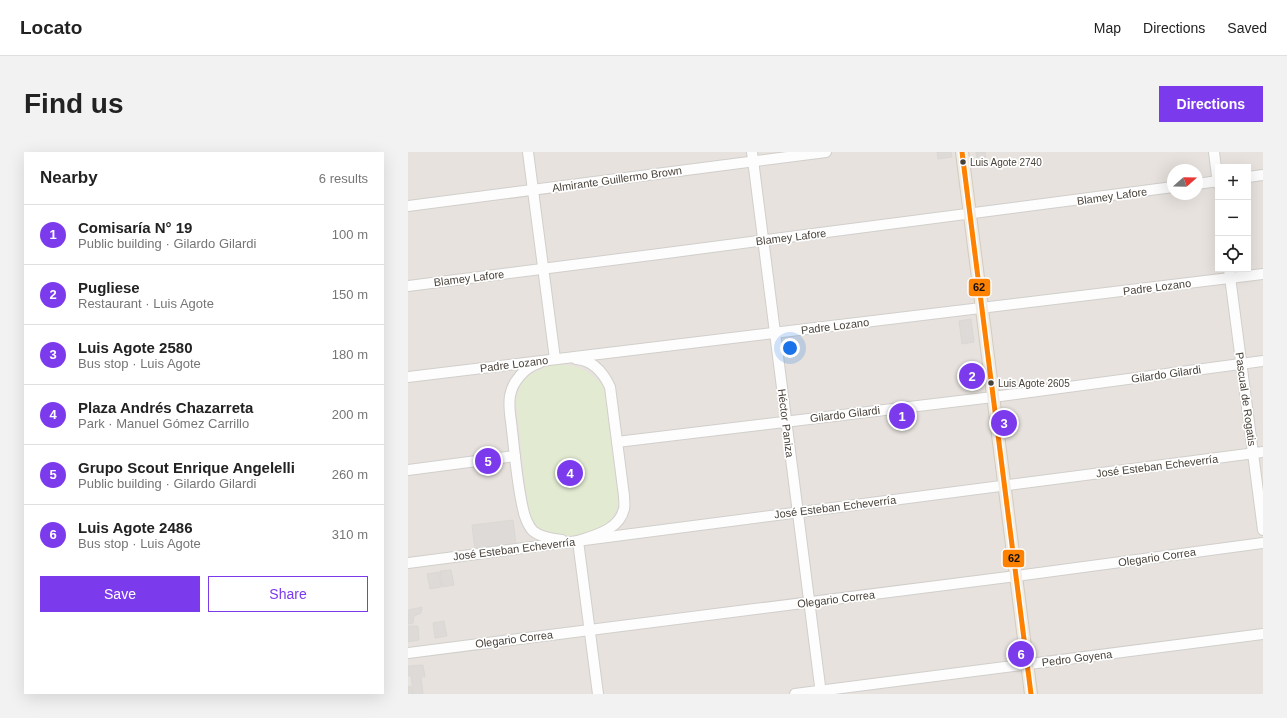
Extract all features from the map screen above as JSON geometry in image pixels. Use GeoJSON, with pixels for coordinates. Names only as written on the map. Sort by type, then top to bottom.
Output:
{"type":"FeatureCollection","features":[{"type":"Feature","properties":{"kind":"main road"},"geometry":{"type":"LineString","coordinates":[[962,152],[1031,694]]}},
{"type":"Feature","properties":{"kind":"street"},"geometry":{"type":"LineString","coordinates":[[528,152],[555,359]]}},
{"type":"Feature","properties":{"kind":"street","name":"Almirante Guillermo Brown"},"geometry":{"type":"LineString","coordinates":[[408,206],[532,191],[753,157],[826,152]]}},
{"type":"Feature","properties":{"kind":"street"},"geometry":{"type":"LineString","coordinates":[[1214,152],[1216,164]]}},
{"type":"Feature","properties":{"kind":"street","name":"Héctor Paniza"},"geometry":{"type":"LineString","coordinates":[[753,157],[820,692]]}},
{"type":"Feature","properties":{"kind":"street"},"geometry":{"type":"LineString","coordinates":[[1251,177],[1263,175]]}},
{"type":"Feature","properties":{"kind":"street"},"geometry":{"type":"LineString","coordinates":[[1203,183],[1215,182]]}},
{"type":"Feature","properties":{"kind":"street","name":"Blamey Lafore"},"geometry":{"type":"LineString","coordinates":[[408,286],[970,215],[1167,188]]}},
{"type":"Feature","properties":{"kind":"street","name":"Padre Lozano"},"geometry":{"type":"LineString","coordinates":[[408,377],[982,308],[1229,274],[1263,274]]}},
{"type":"Feature","properties":{"kind":"street","name":"Pascual de Rogatis"},"geometry":{"type":"LineString","coordinates":[[1229,274],[1241,364],[1258,453],[1263,530]]}},
{"type":"Feature","properties":{"kind":"street"},"geometry":{"type":"LineString","coordinates":[[555,359],[578,359],[590,362],[605,376],[610,387],[624,496],[624,509],[619,520],[602,532],[578,541],[544,536],[533,530],[527,522],[523,509],[515,456],[510,406],[510,396],[514,386],[525,370],[534,365],[555,359]]}},
{"type":"Feature","properties":{"kind":"street","name":"Gilardo Gilardi"},"geometry":{"type":"LineString","coordinates":[[617,442],[993,397],[1263,361]]}},
{"type":"Feature","properties":{"kind":"street","name":"José Esteban Echeverría"},"geometry":{"type":"LineString","coordinates":[[408,563],[1258,453]]}},
{"type":"Feature","properties":{"kind":"street"},"geometry":{"type":"LineString","coordinates":[[408,470],[515,456]]}},
{"type":"Feature","properties":{"kind":"street"},"geometry":{"type":"LineString","coordinates":[[578,541],[598,694]]}},
{"type":"Feature","properties":{"kind":"street","name":"Olegario Correa"},"geometry":{"type":"LineString","coordinates":[[408,653],[1016,576],[1263,543]]}},
{"type":"Feature","properties":{"kind":"street","name":"Pedro Goyena"},"geometry":{"type":"LineString","coordinates":[[795,694],[1263,634]]}},
{"type":"Feature","properties":{"kind":"shaded area"},"geometry":{"type":"Polygon","coordinates":[[[408,152],[1263,152],[1263,694],[408,694],[408,152]]]}},
{"type":"Feature","properties":{"kind":"green space"},"geometry":{"type":"Polygon","coordinates":[[[554,364],[570,365],[582,369],[593,376],[604,387],[619,504],[612,519],[604,527],[577,536],[560,535],[547,532],[537,526],[530,516],[527,498],[516,400],[520,386],[525,379],[535,372],[554,364]]]}},
{"type":"Feature","properties":{"kind":"building"},"geometry":{"type":"Polygon","coordinates":[[[937,152],[951,152],[952,157],[938,159],[937,152]]]}},
{"type":"Feature","properties":{"kind":"building"},"geometry":{"type":"Polygon","coordinates":[[[976,152],[985,152],[986,157],[977,159],[976,152]]]}},
{"type":"Feature","properties":{"kind":"building"},"geometry":{"type":"Polygon","coordinates":[[[971,319],[974,342],[962,344],[959,321],[971,319]]]}},
{"type":"Feature","properties":{"kind":"building"},"geometry":{"type":"Polygon","coordinates":[[[976,364],[978,386],[968,387],[966,366],[976,364]]]}},
{"type":"Feature","properties":{"kind":"building"},"geometry":{"type":"Polygon","coordinates":[[[513,520],[516,544],[475,549],[472,525],[513,520]]]}},
{"type":"Feature","properties":{"kind":"building"},"geometry":{"type":"Polygon","coordinates":[[[451,570],[454,585],[442,587],[440,571],[451,570]]]}},
{"type":"Feature","properties":{"kind":"building"},"geometry":{"type":"Polygon","coordinates":[[[439,572],[441,587],[430,589],[427,574],[439,572]]]}},
{"type":"Feature","properties":{"kind":"building"},"geometry":{"type":"Polygon","coordinates":[[[422,607],[421,613],[414,616],[413,623],[408,624],[408,610],[422,607]]]}},
{"type":"Feature","properties":{"kind":"building"},"geometry":{"type":"Polygon","coordinates":[[[444,621],[447,636],[435,638],[433,623],[444,621]]]}},
{"type":"Feature","properties":{"kind":"building"},"geometry":{"type":"Polygon","coordinates":[[[408,626],[418,626],[419,640],[408,642],[408,626]]]}},
{"type":"Feature","properties":{"kind":"building"},"geometry":{"type":"Polygon","coordinates":[[[423,665],[425,677],[421,677],[423,694],[413,694],[411,676],[408,676],[408,666],[423,665]]]}},
{"type":"Feature","properties":{"kind":"building"},"geometry":{"type":"Polygon","coordinates":[[[409,686],[412,688],[413,694],[408,694],[409,686]]]}},
{"type":"Feature","properties":{"kind":"transit line","name":"62"},"geometry":{"type":"LineString","coordinates":[[962,152],[1031,694]]}},
{"type":"Feature","properties":{"kind":"place","name":"Luis Agote 2740"},"geometry":{"type":"Point","coordinates":[963,162]}},
{"type":"Feature","properties":{"kind":"place","name":"Pugliese"},"geometry":{"type":"Point","coordinates":[972,376]}},
{"type":"Feature","properties":{"kind":"place","name":"Luis Agote 2605"},"geometry":{"type":"Point","coordinates":[991,383]}},
{"type":"Feature","properties":{"kind":"place","name":"Comisaría N° 19"},"geometry":{"type":"Point","coordinates":[902,416]}},
{"type":"Feature","properties":{"kind":"place","name":"Luis Agote 2580"},"geometry":{"type":"Point","coordinates":[1004,423]}},
{"type":"Feature","properties":{"kind":"place","name":"Grupo Scout Enrique Angelelli"},"geometry":{"type":"Point","coordinates":[488,461]}},
{"type":"Feature","properties":{"kind":"place","name":"Plaza Andrés Chazarreta"},"geometry":{"type":"Point","coordinates":[570,473]}},
{"type":"Feature","properties":{"kind":"place","name":"Luis Agote 2486"},"geometry":{"type":"Point","coordinates":[1021,654]}}]}
